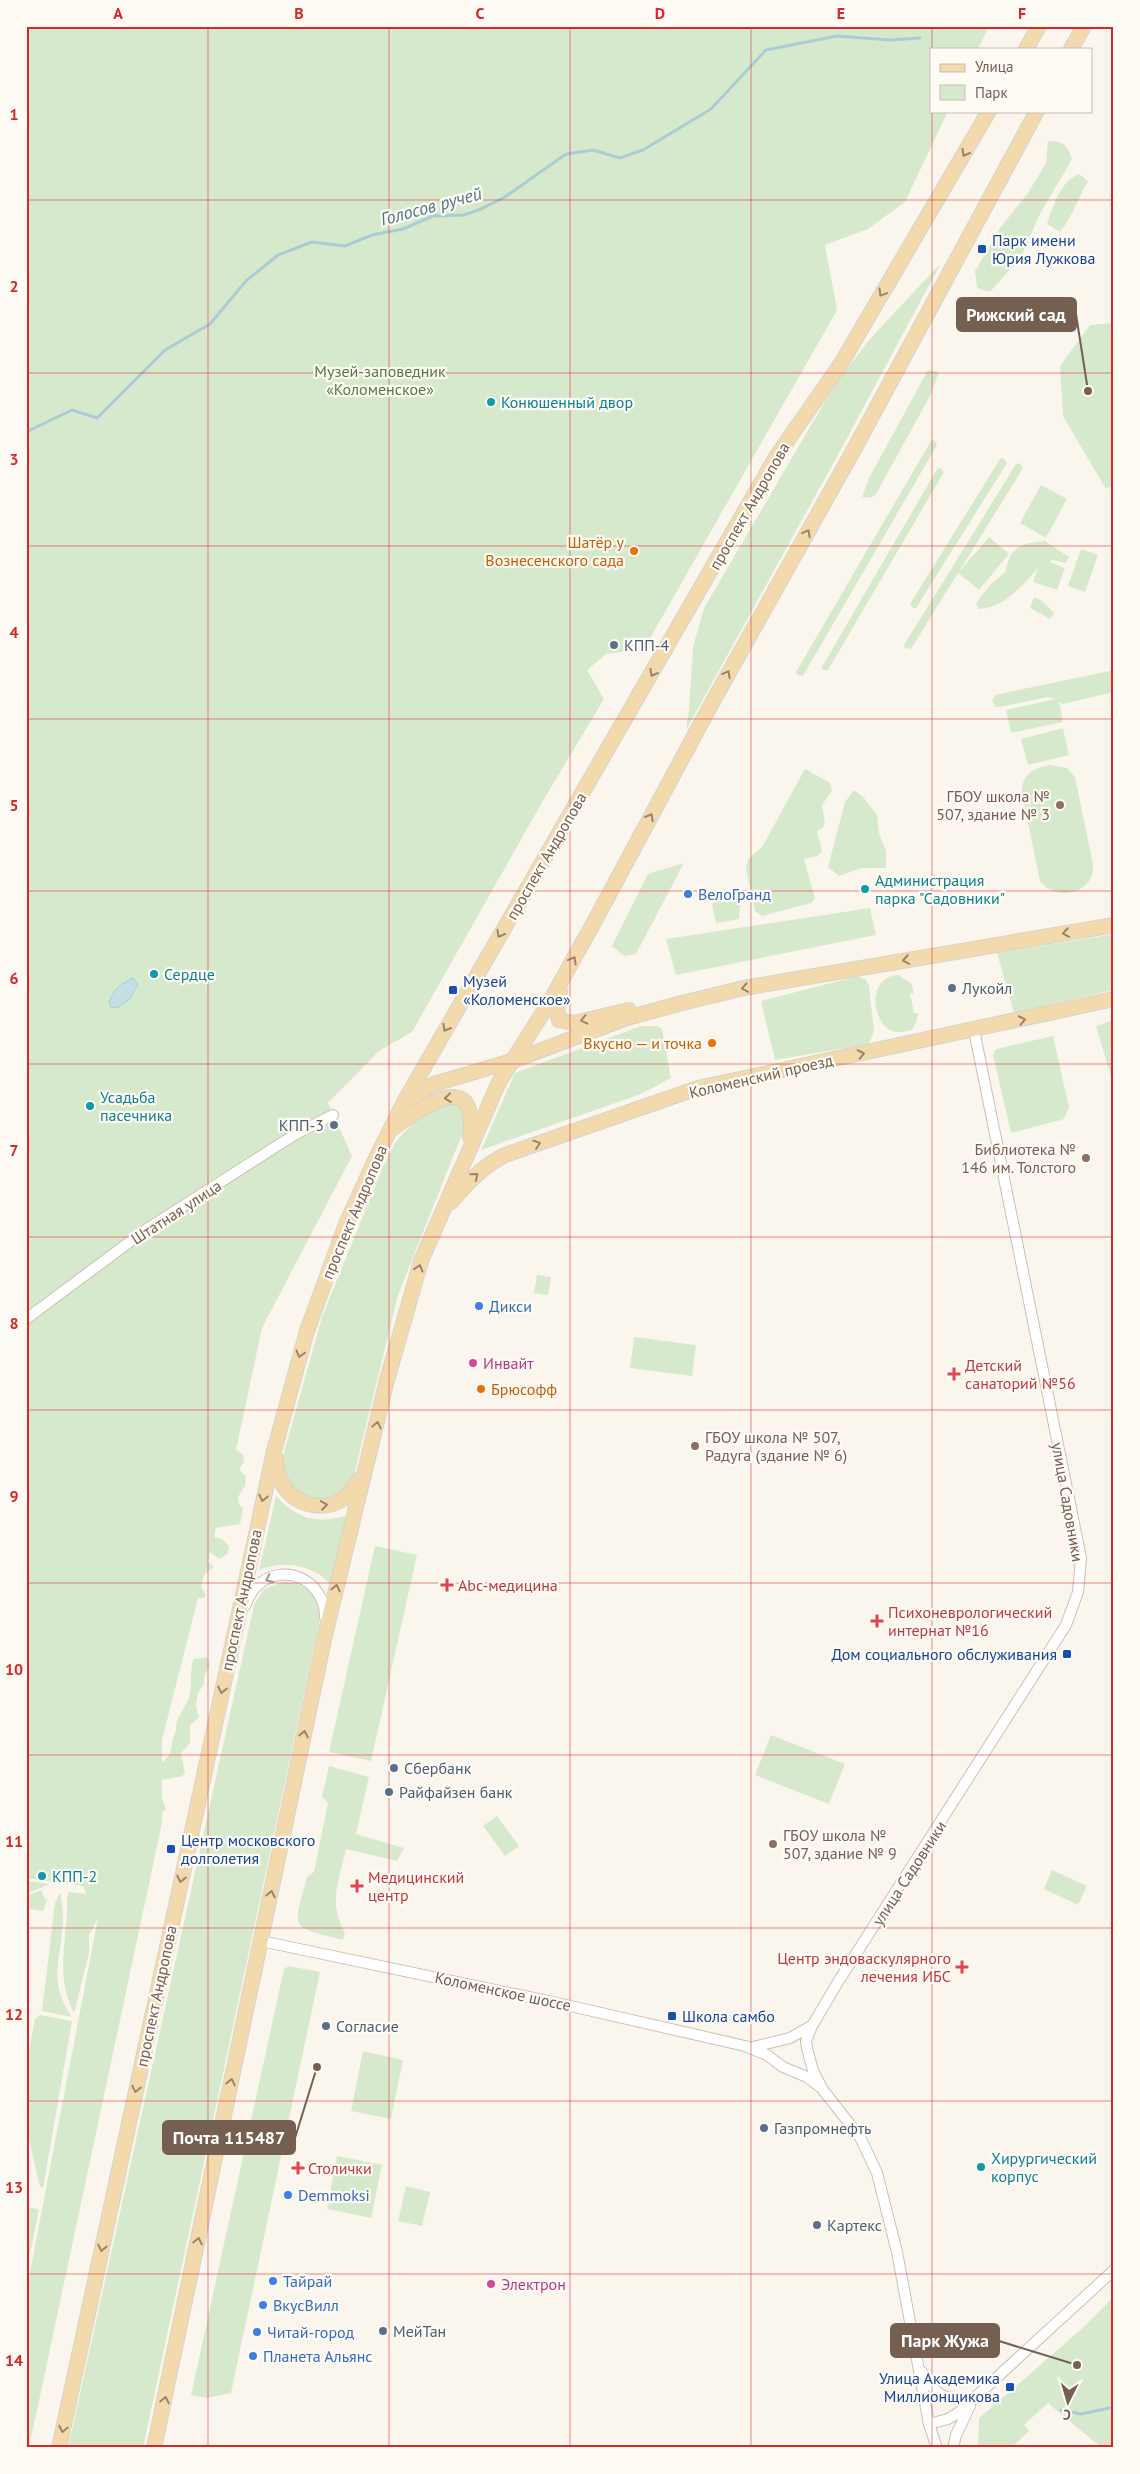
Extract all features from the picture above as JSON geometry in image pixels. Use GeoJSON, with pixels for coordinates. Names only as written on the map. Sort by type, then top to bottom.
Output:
{"type":"FeatureCollection","features":[{"type":"Feature","properties":{"kind":"main road"},"geometry":{"type":"LineString","coordinates":[[1027,48],[1039,26]]}},
{"type":"Feature","properties":{"kind":"main road"},"geometry":{"type":"LineString","coordinates":[[1073,48],[1084,26]]}},
{"type":"Feature","properties":{"kind":"main road","name":"проспект Андропова"},"geometry":{"type":"LineString","coordinates":[[59,2448],[274,1451],[311,1319],[346,1224],[404,1102],[776,457],[842,362],[989,112]]}},
{"type":"Feature","properties":{"kind":"main road"},"geometry":{"type":"LineString","coordinates":[[154,2448],[325,1635],[387,1380],[422,1261],[499,1082],[563,977],[713,701],[851,455],[1036,112]]}},
{"type":"Feature","properties":{"kind":"main road"},"geometry":{"type":"LineString","coordinates":[[404,1102],[434,1084],[514,1060],[581,1034],[648,1012],[744,988],[1114,925]]}},
{"type":"Feature","properties":{"kind":"main road"},"geometry":{"type":"LineString","coordinates":[[563,977],[557,1005],[559,1020],[574,1023],[637,1008],[648,1012]]}},
{"type":"Feature","properties":{"kind":"main road","name":"Коломенский проезд"},"geometry":{"type":"LineString","coordinates":[[439,1219],[466,1183],[492,1162],[514,1152],[698,1088],[1114,999]]}},
{"type":"Feature","properties":{"kind":"main road"},"geometry":{"type":"LineString","coordinates":[[389,1131],[427,1105],[443,1098],[455,1097],[467,1103],[472,1114],[469,1148]]}},
{"type":"Feature","properties":{"kind":"main road"},"geometry":{"type":"LineString","coordinates":[[274,1451],[283,1485],[298,1499],[312,1505],[327,1505],[343,1498],[365,1472]]}},
{"type":"Feature","properties":{"kind":"street","name":"улица Садовники"},"geometry":{"type":"LineString","coordinates":[[808,2050],[806,2041],[812,2026],[1066,1625],[1078,1592],[1080,1558],[974,1030]]}},
{"type":"Feature","properties":{"kind":"street","name":"Штатная улица"},"geometry":{"type":"LineString","coordinates":[[26,1319],[147,1230],[294,1135],[333,1115]]}},
{"type":"Feature","properties":{"kind":"street"},"geometry":{"type":"LineString","coordinates":[[236,1625],[255,1588],[272,1577],[287,1575],[306,1580],[320,1594],[326,1606],[325,1635]]}},
{"type":"Feature","properties":{"kind":"street","name":"Коломенское шоссе"},"geometry":{"type":"LineString","coordinates":[[261,1941],[535,1998],[744,2046],[767,2055],[780,2064]]}},
{"type":"Feature","properties":{"kind":"street","name":"улица Садовники"},"geometry":{"type":"LineString","coordinates":[[787,2039],[812,2026]]}},
{"type":"Feature","properties":{"kind":"street"},"geometry":{"type":"LineString","coordinates":[[823,2090],[780,2064],[777,2051],[787,2039],[798,2039],[808,2050],[813,2070],[823,2090],[860,2138],[877,2173],[897,2252],[929,2424],[937,2448]]}},
{"type":"Feature","properties":{"kind":"street","name":"Коломенское шоссе"},"geometry":{"type":"LineString","coordinates":[[744,2046],[766,2046],[787,2039]]}},
{"type":"Feature","properties":{"kind":"street"},"geometry":{"type":"LineString","coordinates":[[791,2070],[803,2065],[808,2050]]}},
{"type":"Feature","properties":{"kind":"street"},"geometry":{"type":"LineString","coordinates":[[929,2424],[948,2419],[974,2399],[1114,2270]]}},
{"type":"Feature","properties":{"kind":"street"},"geometry":{"type":"LineString","coordinates":[[917,2364],[934,2392],[940,2396],[974,2399]]}},
{"type":"Feature","properties":{"kind":"street"},"geometry":{"type":"LineString","coordinates":[[953,2448],[956,2435],[974,2399]]}},
{"type":"Feature","properties":{"kind":"green space","name":"Музей-заповедник «Коломенское»"},"geometry":{"type":"Polygon","coordinates":[[[26,26],[989,26],[978,48],[930,48],[930,112],[948,112],[905,202],[868,229],[825,245],[837,310],[644,649],[606,654],[587,670],[604,699],[544,799],[412,1032],[379,1051],[328,1103],[352,1156],[262,1328],[236,1450],[243,1454],[244,1462],[239,1469],[246,1477],[245,1486],[238,1497],[239,1504],[243,1509],[240,1524],[216,1528],[214,1537],[222,1539],[229,1546],[228,1554],[219,1559],[210,1552],[208,1561],[214,1567],[204,1575],[201,1587],[206,1595],[204,1598],[198,1598],[162,1740],[162,1762],[170,1752],[178,1718],[189,1697],[191,1668],[194,1659],[207,1657],[210,1665],[204,1676],[204,1684],[198,1693],[196,1706],[199,1718],[190,1725],[190,1743],[181,1753],[185,1774],[180,1777],[162,1780],[162,1798],[166,1809],[162,1813],[162,1823],[29,2448],[26,2448],[26,2293],[98,1918],[89,1935],[89,1953],[74,2013],[68,1999],[63,1971],[67,1898],[69,1892],[86,1894],[83,1886],[26,1878],[26,26]]]}},
{"type":"Feature","properties":{"kind":"green space"},"geometry":{"type":"Polygon","coordinates":[[[1048,141],[1064,145],[1069,150],[1072,159],[1039,216],[1021,257],[990,292],[977,288],[975,271],[1000,228],[1028,193],[1046,163],[1048,141]]]}},
{"type":"Feature","properties":{"kind":"green space"},"geometry":{"type":"Polygon","coordinates":[[[1079,174],[1088,181],[1060,232],[1047,224],[1058,195],[1072,178],[1079,174]]]}},
{"type":"Feature","properties":{"kind":"green space"},"geometry":{"type":"Polygon","coordinates":[[[941,263],[839,453],[686,730],[693,647],[704,608],[834,386],[869,340],[941,263]]]}},
{"type":"Feature","properties":{"kind":"green space"},"geometry":{"type":"Polygon","coordinates":[[[1114,323],[1114,485],[1106,489],[1063,416],[1060,366],[1090,325],[1114,323]]]}},
{"type":"Feature","properties":{"kind":"green space"},"geometry":{"type":"Polygon","coordinates":[[[928,370],[939,372],[930,396],[876,494],[870,498],[862,497],[869,478],[928,370]]]}},
{"type":"Feature","properties":{"kind":"green space"},"geometry":{"type":"Polygon","coordinates":[[[934,440],[937,445],[803,676],[797,675],[796,672],[931,441],[934,440]]]}},
{"type":"Feature","properties":{"kind":"green space"},"geometry":{"type":"Polygon","coordinates":[[[1003,458],[1007,463],[916,608],[913,608],[910,604],[1000,459],[1003,458]]]}},
{"type":"Feature","properties":{"kind":"green space"},"geometry":{"type":"Polygon","coordinates":[[[1019,463],[1023,468],[959,572],[989,537],[1009,554],[979,590],[958,573],[911,649],[905,648],[904,645],[1016,464],[1019,463]]]}},
{"type":"Feature","properties":{"kind":"green space"},"geometry":{"type":"Polygon","coordinates":[[[940,468],[944,472],[828,670],[823,670],[822,667],[937,469],[940,468]]]}},
{"type":"Feature","properties":{"kind":"green space"},"geometry":{"type":"Polygon","coordinates":[[[1041,485],[1067,499],[1046,538],[1020,523],[1041,485]]]}},
{"type":"Feature","properties":{"kind":"green space"},"geometry":{"type":"Polygon","coordinates":[[[1045,541],[1069,557],[1066,563],[1053,560],[1049,562],[1065,568],[1057,590],[1033,582],[1038,568],[1019,589],[1005,600],[979,609],[976,603],[990,585],[1006,571],[1010,556],[1014,551],[1023,545],[1045,541]]]}},
{"type":"Feature","properties":{"kind":"green space"},"geometry":{"type":"Polygon","coordinates":[[[1081,549],[1098,555],[1085,592],[1068,586],[1081,549]]]}},
{"type":"Feature","properties":{"kind":"green space"},"geometry":{"type":"Polygon","coordinates":[[[1034,597],[1041,600],[1054,613],[1050,619],[1030,608],[1034,597]]]}},
{"type":"Feature","properties":{"kind":"green space"},"geometry":{"type":"Polygon","coordinates":[[[1114,670],[1114,692],[1063,704],[1059,702],[1063,722],[1011,733],[1006,710],[1055,699],[1048,697],[1000,707],[996,707],[992,701],[995,695],[1114,670]]]}},
{"type":"Feature","properties":{"kind":"green space"},"geometry":{"type":"Polygon","coordinates":[[[1063,728],[1069,755],[1028,765],[1021,739],[1063,728]]]}},
{"type":"Feature","properties":{"kind":"green space"},"geometry":{"type":"Polygon","coordinates":[[[1050,765],[1067,768],[1075,777],[1093,864],[1092,874],[1088,882],[1074,892],[1055,892],[1047,888],[1040,881],[1022,794],[1024,781],[1029,773],[1050,765]]]}},
{"type":"Feature","properties":{"kind":"green space"},"geometry":{"type":"Polygon","coordinates":[[[805,769],[830,783],[832,791],[822,805],[825,822],[823,828],[817,831],[822,851],[818,856],[804,859],[815,898],[811,903],[762,916],[755,911],[746,869],[748,859],[762,847],[805,769]]]}},
{"type":"Feature","properties":{"kind":"green space"},"geometry":{"type":"Polygon","coordinates":[[[854,790],[864,798],[877,815],[879,833],[886,851],[886,868],[862,868],[839,876],[828,867],[845,802],[854,790]]]}},
{"type":"Feature","properties":{"kind":"green space"},"geometry":{"type":"Polygon","coordinates":[[[684,863],[636,954],[624,956],[612,946],[648,874],[684,863]]]}},
{"type":"Feature","properties":{"kind":"green space"},"geometry":{"type":"Polygon","coordinates":[[[734,893],[741,898],[739,919],[716,923],[712,905],[716,898],[734,893]]]}},
{"type":"Feature","properties":{"kind":"green space"},"geometry":{"type":"Polygon","coordinates":[[[870,908],[876,935],[676,975],[666,939],[870,908]]]}},
{"type":"Feature","properties":{"kind":"green space"},"geometry":{"type":"Polygon","coordinates":[[[1114,934],[1114,990],[1014,1013],[997,953],[1114,934]]]}},
{"type":"Feature","properties":{"kind":"green space"},"geometry":{"type":"Polygon","coordinates":[[[898,975],[911,983],[914,993],[910,994],[914,1013],[918,1013],[912,1030],[896,1032],[888,1029],[882,1022],[878,1013],[876,993],[880,984],[887,978],[898,975]]]}},
{"type":"Feature","properties":{"kind":"green space"},"geometry":{"type":"Polygon","coordinates":[[[858,976],[866,980],[869,986],[874,1031],[869,1044],[775,1060],[761,1001],[858,976]]]}},
{"type":"Feature","properties":{"kind":"green space"},"geometry":{"type":"Polygon","coordinates":[[[1114,1020],[1114,1087],[1096,1026],[1114,1020]]]}},
{"type":"Feature","properties":{"kind":"green space"},"geometry":{"type":"Polygon","coordinates":[[[641,1026],[657,1026],[662,1029],[671,1078],[641,1094],[481,1150],[515,1073],[641,1026]]]}},
{"type":"Feature","properties":{"kind":"green space"},"geometry":{"type":"Polygon","coordinates":[[[1053,1036],[1069,1107],[1064,1119],[1011,1133],[993,1055],[996,1049],[1053,1036]]]}},
{"type":"Feature","properties":{"kind":"green space"},"geometry":{"type":"Polygon","coordinates":[[[457,1103],[465,1112],[463,1132],[398,1295],[353,1479],[343,1493],[334,1497],[320,1499],[304,1496],[287,1482],[281,1463],[322,1317],[382,1169],[396,1141],[419,1117],[440,1105],[457,1103]]]}},
{"type":"Feature","properties":{"kind":"green space"},"geometry":{"type":"Polygon","coordinates":[[[537,1275],[551,1277],[548,1295],[534,1293],[537,1275]]]}},
{"type":"Feature","properties":{"kind":"green space"},"geometry":{"type":"Polygon","coordinates":[[[634,1337],[696,1345],[692,1376],[630,1368],[634,1337]]]}},
{"type":"Feature","properties":{"kind":"green space"},"geometry":{"type":"Polygon","coordinates":[[[276,1496],[292,1510],[309,1518],[326,1519],[348,1515],[333,1584],[312,1571],[297,1566],[282,1565],[259,1570],[276,1496]]]}},
{"type":"Feature","properties":{"kind":"green space"},"geometry":{"type":"Polygon","coordinates":[[[375,1546],[417,1555],[371,1761],[329,1752],[375,1546]]]}},
{"type":"Feature","properties":{"kind":"green space"},"geometry":{"type":"Polygon","coordinates":[[[284,1582],[299,1585],[310,1592],[317,1604],[320,1619],[143,2448],[68,2448],[254,1605],[264,1589],[284,1582]]]}},
{"type":"Feature","properties":{"kind":"green space"},"geometry":{"type":"Polygon","coordinates":[[[771,1735],[845,1764],[829,1804],[755,1775],[771,1735]]]}},
{"type":"Feature","properties":{"kind":"green space"},"geometry":{"type":"Polygon","coordinates":[[[329,1766],[369,1777],[356,1834],[404,1848],[397,1861],[346,1849],[336,1892],[337,1912],[345,1933],[343,1940],[304,1928],[299,1924],[298,1917],[307,1877],[314,1872],[328,1803],[322,1797],[329,1766]]]}},
{"type":"Feature","properties":{"kind":"green space"},"geometry":{"type":"Polygon","coordinates":[[[497,1816],[519,1846],[505,1856],[483,1826],[497,1816]]]}},
{"type":"Feature","properties":{"kind":"green space"},"geometry":{"type":"Polygon","coordinates":[[[1052,1870],[1087,1886],[1078,1905],[1044,1889],[1052,1870]]]}},
{"type":"Feature","properties":{"kind":"green space"},"geometry":{"type":"Polygon","coordinates":[[[26,1881],[50,1884],[26,1894],[26,1881]]]}},
{"type":"Feature","properties":{"kind":"green space"},"geometry":{"type":"Polygon","coordinates":[[[42,1890],[44,1898],[47,1899],[44,1910],[26,1908],[26,1896],[42,1890]]]}},
{"type":"Feature","properties":{"kind":"green space"},"geometry":{"type":"Polygon","coordinates":[[[60,1892],[63,1915],[58,1979],[64,2004],[72,2017],[42,2011],[55,1903],[60,1892]]]}},
{"type":"Feature","properties":{"kind":"green space"},"geometry":{"type":"Polygon","coordinates":[[[289,1966],[320,1972],[231,2393],[207,2398],[191,2395],[284,1969],[289,1966]]]}},
{"type":"Feature","properties":{"kind":"green space"},"geometry":{"type":"Polygon","coordinates":[[[40,2015],[72,2021],[43,2188],[40,2187],[26,2127],[26,2065],[35,2019],[40,2015]]]}},
{"type":"Feature","properties":{"kind":"green space"},"geometry":{"type":"Polygon","coordinates":[[[363,2051],[403,2060],[391,2119],[351,2111],[363,2051]]]}},
{"type":"Feature","properties":{"kind":"green space"},"geometry":{"type":"Polygon","coordinates":[[[337,2156],[382,2165],[371,2218],[327,2209],[337,2156]]]}},
{"type":"Feature","properties":{"kind":"green space"},"geometry":{"type":"Polygon","coordinates":[[[406,2186],[430,2192],[422,2226],[398,2221],[406,2186]]]}},
{"type":"Feature","properties":{"kind":"green space"},"geometry":{"type":"Polygon","coordinates":[[[26,2207],[39,2209],[30,2254],[26,2255],[26,2207]]]}},
{"type":"Feature","properties":{"kind":"green space"},"geometry":{"type":"Polygon","coordinates":[[[1114,2296],[1114,2448],[1102,2448],[1048,2403],[1024,2425],[1029,2431],[1011,2448],[978,2448],[979,2418],[1085,2326],[1114,2296]]]}},
{"type":"Feature","properties":{"kind":"water"},"geometry":{"type":"Polygon","coordinates":[[[133,978],[138,984],[130,999],[117,1008],[111,1007],[109,1003],[110,998],[115,991],[133,978]]]}},
{"type":"Feature","properties":{"kind":"waterway","name":"Голосов ручей"},"geometry":{"type":"LineString","coordinates":[[26,432],[72,410],[97,418],[165,350],[210,324],[246,281],[278,255],[312,242],[345,246],[372,235],[403,229],[433,216],[464,215],[505,197],[566,154],[593,150],[620,158],[643,150],[711,109],[766,50],[837,36],[890,40],[920,38]]}},
{"type":"Feature","properties":{"kind":"waterway"},"geometry":{"type":"LineString","coordinates":[[1061,2410],[1081,2414],[1114,2407]]}},
{"type":"Feature","properties":{"kind":"place","name":"Парк имени Юрия Лужкова"},"geometry":{"type":"Point","coordinates":[982,249]}},
{"type":"Feature","properties":{"kind":"place","name":"Рижский сад"},"geometry":{"type":"Point","coordinates":[1088,391]}},
{"type":"Feature","properties":{"kind":"place","name":"Конюшенный двор"},"geometry":{"type":"Point","coordinates":[491,402]}},
{"type":"Feature","properties":{"kind":"place","name":"Шатёр у Вознесенского сада"},"geometry":{"type":"Point","coordinates":[634,551]}},
{"type":"Feature","properties":{"kind":"place","name":"КПП-4"},"geometry":{"type":"Point","coordinates":[614,645]}},
{"type":"Feature","properties":{"kind":"place","name":"ГБОУ школа № 507, здание № 3"},"geometry":{"type":"Point","coordinates":[1060,805]}},
{"type":"Feature","properties":{"kind":"place","name":"Администрация парка \"Садовники\""},"geometry":{"type":"Point","coordinates":[865,889]}},
{"type":"Feature","properties":{"kind":"place","name":"ВелоГранд"},"geometry":{"type":"Point","coordinates":[688,894]}},
{"type":"Feature","properties":{"kind":"place","name":"Сердце"},"geometry":{"type":"Point","coordinates":[154,974]}},
{"type":"Feature","properties":{"kind":"place","name":"Лукойл"},"geometry":{"type":"Point","coordinates":[952,988]}},
{"type":"Feature","properties":{"kind":"place","name":"Музей «Коломенское»"},"geometry":{"type":"Point","coordinates":[453,990]}},
{"type":"Feature","properties":{"kind":"place","name":"Вкусно — и точка"},"geometry":{"type":"Point","coordinates":[712,1043]}},
{"type":"Feature","properties":{"kind":"place","name":"Усадьба пасечника"},"geometry":{"type":"Point","coordinates":[90,1106]}},
{"type":"Feature","properties":{"kind":"place","name":"КПП-3"},"geometry":{"type":"Point","coordinates":[334,1125]}},
{"type":"Feature","properties":{"kind":"place","name":"Библиотека № 146 им. Толстого"},"geometry":{"type":"Point","coordinates":[1086,1158]}},
{"type":"Feature","properties":{"kind":"place","name":"Дикси"},"geometry":{"type":"Point","coordinates":[479,1306]}},
{"type":"Feature","properties":{"kind":"place","name":"Инвайт"},"geometry":{"type":"Point","coordinates":[473,1363]}},
{"type":"Feature","properties":{"kind":"place","name":"Детский санаторий №56"},"geometry":{"type":"Point","coordinates":[954,1374]}},
{"type":"Feature","properties":{"kind":"place","name":"Брюсофф"},"geometry":{"type":"Point","coordinates":[481,1389]}},
{"type":"Feature","properties":{"kind":"place","name":"ГБОУ школа № 507, Радуга (здание № 6)"},"geometry":{"type":"Point","coordinates":[695,1446]}},
{"type":"Feature","properties":{"kind":"place","name":"Abc-медицина"},"geometry":{"type":"Point","coordinates":[447,1585]}},
{"type":"Feature","properties":{"kind":"place","name":"Психоневрологический интернат №16"},"geometry":{"type":"Point","coordinates":[877,1621]}},
{"type":"Feature","properties":{"kind":"place","name":"Дом социального обслуживания"},"geometry":{"type":"Point","coordinates":[1067,1654]}},
{"type":"Feature","properties":{"kind":"place","name":"Сбербанк"},"geometry":{"type":"Point","coordinates":[394,1768]}},
{"type":"Feature","properties":{"kind":"place","name":"Райфайзен банк"},"geometry":{"type":"Point","coordinates":[389,1792]}},
{"type":"Feature","properties":{"kind":"place","name":"ГБОУ школа № 507, здание № 9"},"geometry":{"type":"Point","coordinates":[773,1844]}},
{"type":"Feature","properties":{"kind":"place","name":"Центр московского долголетия"},"geometry":{"type":"Point","coordinates":[171,1849]}},
{"type":"Feature","properties":{"kind":"place","name":"КПП-2"},"geometry":{"type":"Point","coordinates":[42,1876]}},
{"type":"Feature","properties":{"kind":"place","name":"Медицинский центр"},"geometry":{"type":"Point","coordinates":[357,1886]}},
{"type":"Feature","properties":{"kind":"place","name":"Центр эндоваскулярного лечения ИБС"},"geometry":{"type":"Point","coordinates":[962,1967]}},
{"type":"Feature","properties":{"kind":"place","name":"Школа самбо"},"geometry":{"type":"Point","coordinates":[672,2016]}},
{"type":"Feature","properties":{"kind":"place","name":"Согласие"},"geometry":{"type":"Point","coordinates":[326,2026]}},
{"type":"Feature","properties":{"kind":"place","name":"Почта 115487"},"geometry":{"type":"Point","coordinates":[317,2067]}},
{"type":"Feature","properties":{"kind":"place","name":"Газпромнефть"},"geometry":{"type":"Point","coordinates":[764,2128]}},
{"type":"Feature","properties":{"kind":"place","name":"Хирургический корпус"},"geometry":{"type":"Point","coordinates":[981,2167]}},
{"type":"Feature","properties":{"kind":"place","name":"Столички"},"geometry":{"type":"Point","coordinates":[298,2168]}},
{"type":"Feature","properties":{"kind":"place","name":"Demmoksi"},"geometry":{"type":"Point","coordinates":[288,2195]}},
{"type":"Feature","properties":{"kind":"place","name":"Картекс"},"geometry":{"type":"Point","coordinates":[817,2225]}},
{"type":"Feature","properties":{"kind":"place","name":"Тайрай"},"geometry":{"type":"Point","coordinates":[273,2281]}},
{"type":"Feature","properties":{"kind":"place","name":"Электрон"},"geometry":{"type":"Point","coordinates":[491,2284]}},
{"type":"Feature","properties":{"kind":"place","name":"ВкусВилл"},"geometry":{"type":"Point","coordinates":[263,2305]}},
{"type":"Feature","properties":{"kind":"place","name":"МейТан"},"geometry":{"type":"Point","coordinates":[383,2331]}},
{"type":"Feature","properties":{"kind":"place","name":"Читай-город"},"geometry":{"type":"Point","coordinates":[257,2332]}},
{"type":"Feature","properties":{"kind":"place","name":"Планета Альянс"},"geometry":{"type":"Point","coordinates":[253,2356]}},
{"type":"Feature","properties":{"kind":"place","name":"Парк Жужа"},"geometry":{"type":"Point","coordinates":[1077,2365]}},
{"type":"Feature","properties":{"kind":"place","name":"Улица Академика Миллионщикова"},"geometry":{"type":"Point","coordinates":[1010,2387]}}]}
